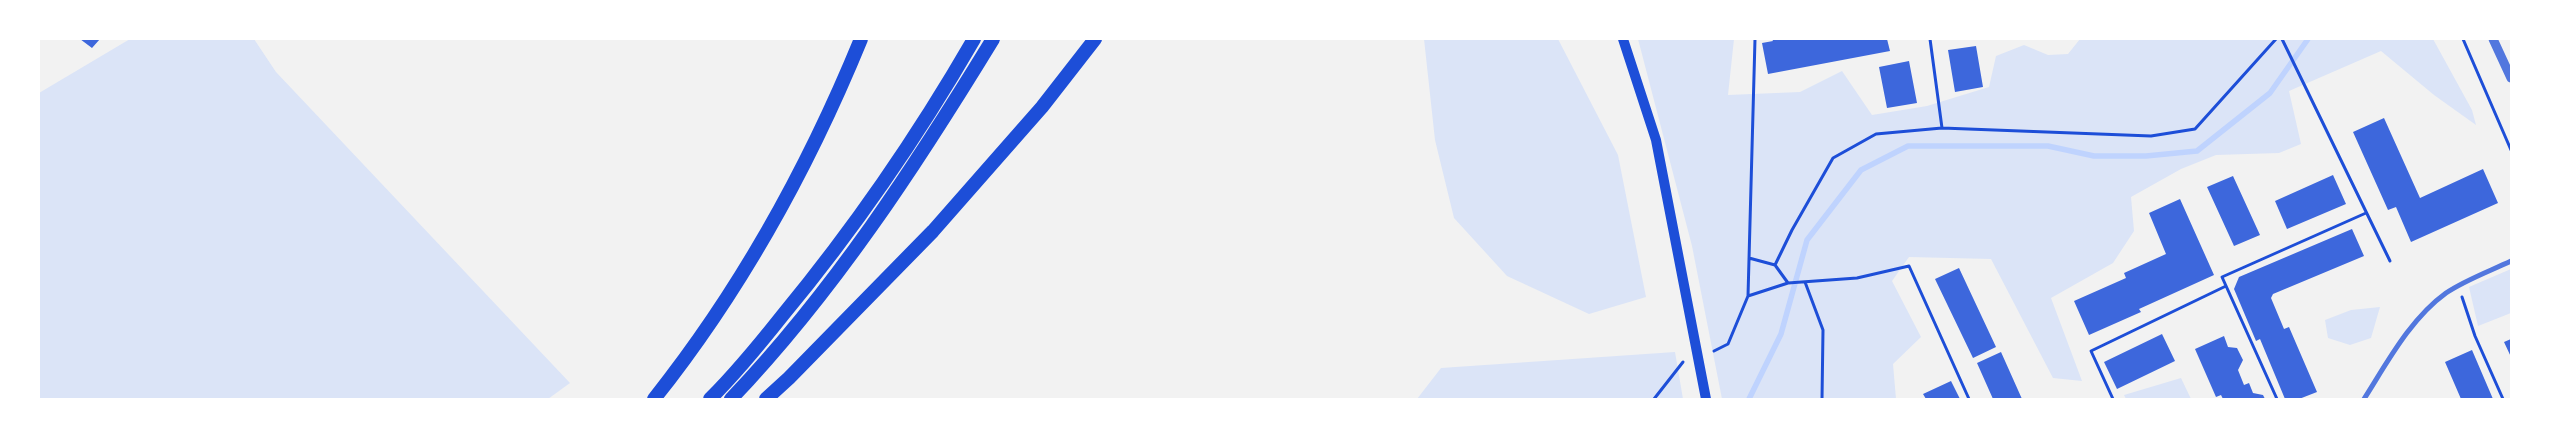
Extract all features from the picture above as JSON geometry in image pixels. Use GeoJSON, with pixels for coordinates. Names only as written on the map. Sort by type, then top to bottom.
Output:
{"type":"FeatureCollection","features":[{"type":"Feature","properties":{"kind":"highway"},"geometry":{"type":"LineString","coordinates":[[654,399],[732,288],[782,205],[837,98],[861,39]]}},
{"type":"Feature","properties":{"kind":"highway"},"geometry":{"type":"LineString","coordinates":[[710,399],[732,377],[824,265],[938,101],[974,39]]}},
{"type":"Feature","properties":{"kind":"highway"},"geometry":{"type":"LineString","coordinates":[[731,399],[835,277],[900,185],[993,39]]}},
{"type":"Feature","properties":{"kind":"highway"},"geometry":{"type":"LineString","coordinates":[[766,399],[789,378],[933,231],[1042,107],[1095,39]]}},
{"type":"Feature","properties":{"kind":"main road"},"geometry":{"type":"LineString","coordinates":[[1623,39],[1656,140],[1706,399]]}},
{"type":"Feature","properties":{"kind":"street"},"geometry":{"type":"LineString","coordinates":[[2493,39],[2511,78]]}},
{"type":"Feature","properties":{"kind":"street"},"geometry":{"type":"LineString","coordinates":[[2364,399],[2416,321],[2446,293],[2511,261]]}},
{"type":"Feature","properties":{"kind":"path"},"geometry":{"type":"LineString","coordinates":[[1714,351],[1728,344],[1748,296],[1754,39]]}},
{"type":"Feature","properties":{"kind":"path"},"geometry":{"type":"LineString","coordinates":[[1930,39],[1942,128]]}},
{"type":"Feature","properties":{"kind":"path"},"geometry":{"type":"LineString","coordinates":[[1775,265],[1792,230],[1833,158],[1876,134],[1942,128],[2151,136],[2195,129],[2276,39]]}},
{"type":"Feature","properties":{"kind":"path"},"geometry":{"type":"LineString","coordinates":[[2282,39],[2390,261]]}},
{"type":"Feature","properties":{"kind":"path"},"geometry":{"type":"LineString","coordinates":[[2463,39],[2511,150]]}},
{"type":"Feature","properties":{"kind":"path"},"geometry":{"type":"LineString","coordinates":[[2277,399],[2222,277],[2366,213]]}},
{"type":"Feature","properties":{"kind":"path"},"geometry":{"type":"LineString","coordinates":[[1749,258],[1775,265],[1789,283]]}},
{"type":"Feature","properties":{"kind":"path"},"geometry":{"type":"LineString","coordinates":[[1748,296],[1789,283],[1857,278],[1910,266],[1970,399]]}},
{"type":"Feature","properties":{"kind":"path"},"geometry":{"type":"LineString","coordinates":[[1804,282],[1823,330],[1822,399]]}},
{"type":"Feature","properties":{"kind":"path"},"geometry":{"type":"LineString","coordinates":[[2113,399],[2091,351],[2226,286]]}},
{"type":"Feature","properties":{"kind":"path"},"geometry":{"type":"LineString","coordinates":[[2459,286],[2475,336],[2503,399]]}},
{"type":"Feature","properties":{"kind":"path"},"geometry":{"type":"LineString","coordinates":[[1654,399],[1683,362]]}},
{"type":"Feature","properties":{"kind":"shaded area"},"geometry":{"type":"Polygon","coordinates":[[[130,39],[254,39],[276,72],[570,383],[548,399],[39,399],[39,93],[130,39]]]}},
{"type":"Feature","properties":{"kind":"shaded area"},"geometry":{"type":"Polygon","coordinates":[[[1424,39],[1558,39],[1618,155],[1646,297],[1589,314],[1507,276],[1454,218],[1435,140],[1424,39]]]}},
{"type":"Feature","properties":{"kind":"shaded area"},"geometry":{"type":"Polygon","coordinates":[[[1638,39],[1734,39],[1728,95],[1800,92],[1842,71],[1872,115],[1927,106],[1989,87],[1996,56],[2024,45],[2048,55],[2068,54],[2080,39],[2433,39],[2472,110],[2476,125],[2434,95],[2381,51],[2289,91],[2301,144],[2279,153],[2216,155],[2181,169],[2131,197],[2134,231],[2113,263],[2051,298],[2082,381],[2053,378],[1991,259],[1909,257],[1892,281],[1921,337],[1893,364],[1896,399],[1722,399],[1692,246],[1638,39]]]}},
{"type":"Feature","properties":{"kind":"shaded area"},"geometry":{"type":"Polygon","coordinates":[[[2511,269],[2511,313],[2478,326],[2469,287],[2511,269]]]}},
{"type":"Feature","properties":{"kind":"shaded area"},"geometry":{"type":"Polygon","coordinates":[[[2380,307],[2371,338],[2350,345],[2328,338],[2325,320],[2351,310],[2380,307]]]}},
{"type":"Feature","properties":{"kind":"shaded area"},"geometry":{"type":"Polygon","coordinates":[[[1675,352],[1683,399],[1417,399],[1441,368],[1675,352]]]}},
{"type":"Feature","properties":{"kind":"shaded area"},"geometry":{"type":"Polygon","coordinates":[[[2181,378],[2191,399],[2126,399],[2124,395],[2181,378]]]}},
{"type":"Feature","properties":{"kind":"building"},"geometry":{"type":"Polygon","coordinates":[[[80,39],[100,39],[92,48],[80,39]]]}},
{"type":"Feature","properties":{"kind":"building"},"geometry":{"type":"Polygon","coordinates":[[[1772,39],[1887,39],[1890,51],[1768,74],[1762,43],[1773,41],[1772,39]]]}},
{"type":"Feature","properties":{"kind":"building"},"geometry":{"type":"Polygon","coordinates":[[[1976,46],[1983,87],[1955,92],[1948,50],[1976,46]]]}},
{"type":"Feature","properties":{"kind":"building"},"geometry":{"type":"Polygon","coordinates":[[[1909,61],[1917,103],[1887,108],[1879,67],[1909,61]]]}},
{"type":"Feature","properties":{"kind":"building"},"geometry":{"type":"Polygon","coordinates":[[[2384,118],[2420,198],[2483,169],[2498,203],[2411,242],[2396,207],[2388,210],[2353,132],[2384,118]]]}},
{"type":"Feature","properties":{"kind":"building"},"geometry":{"type":"Polygon","coordinates":[[[2333,175],[2346,204],[2287,229],[2275,201],[2333,175]]]}},
{"type":"Feature","properties":{"kind":"building"},"geometry":{"type":"Polygon","coordinates":[[[2233,176],[2260,235],[2234,246],[2207,187],[2233,176]]]}},
{"type":"Feature","properties":{"kind":"building"},"geometry":{"type":"Polygon","coordinates":[[[2180,199],[2214,275],[2139,309],[2141,312],[2089,335],[2074,301],[2126,278],[2124,273],[2166,254],[2149,213],[2180,199]]]}},
{"type":"Feature","properties":{"kind":"building"},"geometry":{"type":"Polygon","coordinates":[[[2352,229],[2364,256],[2273,294],[2271,298],[2284,329],[2289,327],[2317,392],[2299,399],[2285,399],[2260,339],[2256,341],[2234,289],[2239,277],[2352,229]]]}},
{"type":"Feature","properties":{"kind":"building"},"geometry":{"type":"Polygon","coordinates":[[[1959,268],[1996,347],[1973,358],[1935,279],[1959,268]]]}},
{"type":"Feature","properties":{"kind":"building"},"geometry":{"type":"Polygon","coordinates":[[[2162,334],[2175,361],[2117,389],[2104,362],[2162,334]]]}},
{"type":"Feature","properties":{"kind":"building"},"geometry":{"type":"Polygon","coordinates":[[[2224,336],[2228,347],[2237,348],[2243,360],[2238,370],[2244,385],[2249,383],[2253,393],[2263,395],[2265,399],[2223,399],[2221,395],[2216,397],[2195,349],[2224,336]]]}},
{"type":"Feature","properties":{"kind":"building"},"geometry":{"type":"Polygon","coordinates":[[[2511,339],[2511,357],[2504,342],[2511,339]]]}},
{"type":"Feature","properties":{"kind":"building"},"geometry":{"type":"Polygon","coordinates":[[[2472,350],[2493,399],[2461,399],[2445,362],[2472,350]]]}},
{"type":"Feature","properties":{"kind":"building"},"geometry":{"type":"Polygon","coordinates":[[[2001,352],[2022,399],[1993,399],[1977,363],[2001,352]]]}},
{"type":"Feature","properties":{"kind":"building"},"geometry":{"type":"Polygon","coordinates":[[[1951,381],[1960,399],[1926,399],[1923,394],[1951,381]]]}},
{"type":"Feature","properties":{"kind":"waterway"},"geometry":{"type":"LineString","coordinates":[[1749,399],[1781,334],[1807,240],[1861,170],[1908,146],[2048,146],[2094,156],[2146,156],[2197,151],[2270,93],[2308,39]]}}]}
